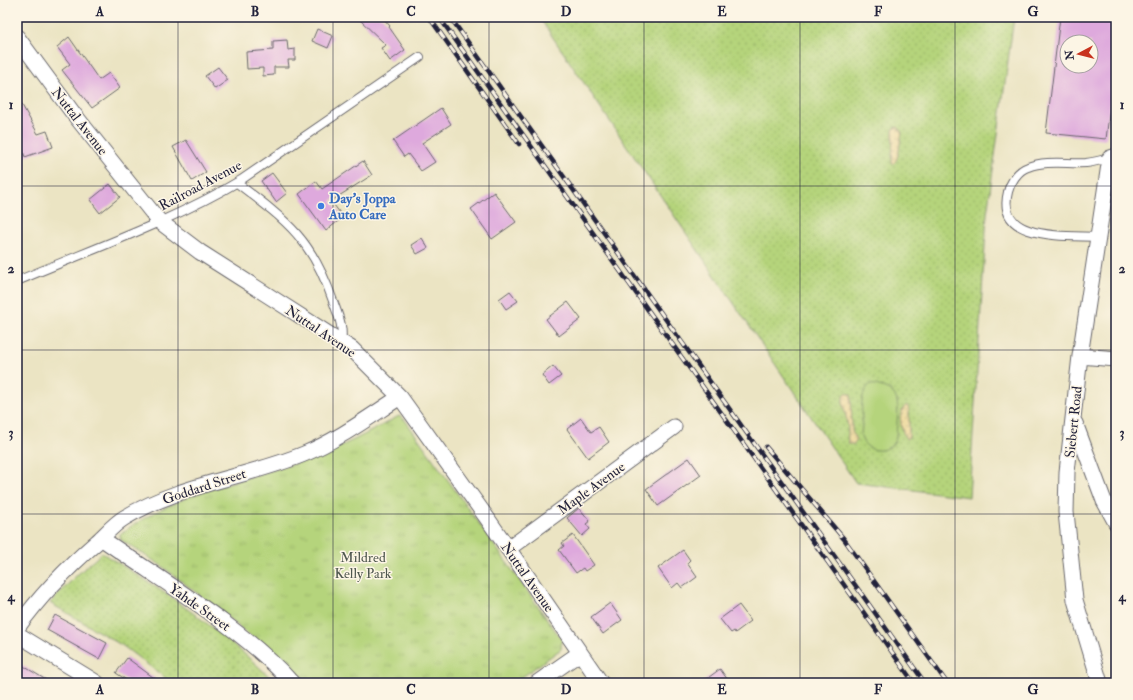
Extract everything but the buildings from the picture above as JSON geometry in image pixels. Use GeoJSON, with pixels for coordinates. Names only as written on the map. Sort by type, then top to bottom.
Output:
{"type":"FeatureCollection","features":[{"type":"Feature","properties":{"kind":"street","name":"Nuttal Avenue"},"geometry":{"type":"LineString","coordinates":[[17,37],[73,113],[159,221],[200,252],[352,349],[400,397],[508,548],[601,683]]}},
{"type":"Feature","properties":{"kind":"street","name":"Siebert Road"},"geometry":{"type":"LineString","coordinates":[[1100,683],[1075,600],[1069,554],[1066,512],[1068,472],[1080,356],[1098,238],[1113,157]]}},
{"type":"Feature","properties":{"kind":"street"},"geometry":{"type":"LineString","coordinates":[[1080,356],[1116,359]]}},
{"type":"Feature","properties":{"kind":"street","name":"Goddard Street"},"geometry":{"type":"LineString","coordinates":[[17,628],[41,595],[123,519],[148,504],[177,492],[302,454],[323,445],[400,397]]}},
{"type":"Feature","properties":{"kind":"street"},"geometry":{"type":"LineString","coordinates":[[1073,419],[1104,501],[1116,523]]}},
{"type":"Feature","properties":{"kind":"street","name":"Maple Avenue"},"geometry":{"type":"LineString","coordinates":[[508,548],[674,427]]}},
{"type":"Feature","properties":{"kind":"street","name":"Yahde Street"},"geometry":{"type":"LineString","coordinates":[[101,538],[238,634],[279,668],[292,683]]}},
{"type":"Feature","properties":{"kind":"street"},"geometry":{"type":"LineString","coordinates":[[17,634],[97,683]]}},
{"type":"Feature","properties":{"kind":"street"},"geometry":{"type":"LineString","coordinates":[[537,683],[580,653]]}},
{"type":"Feature","properties":{"kind":"lane","name":"Railroad Avenue"},"geometry":{"type":"LineString","coordinates":[[17,281],[159,221],[237,183],[420,57]]}},
{"type":"Feature","properties":{"kind":"lane"},"geometry":{"type":"LineString","coordinates":[[1098,238],[1040,234],[1025,230],[1016,224],[1009,215],[1006,204],[1008,190],[1016,176],[1027,167],[1043,163],[1087,163],[1113,157]]}},
{"type":"Feature","properties":{"kind":"lane"},"geometry":{"type":"LineString","coordinates":[[237,183],[281,216],[303,239],[324,275],[344,331],[341,342]]}},
{"type":"Feature","properties":{"kind":"green space"},"geometry":{"type":"Polygon","coordinates":[[[539,17],[1014,17],[987,214],[969,497],[856,483],[539,17]]]}},
{"type":"Feature","properties":{"kind":"green space"},"geometry":{"type":"Polygon","coordinates":[[[870,384],[880,386],[892,392],[897,401],[898,415],[896,436],[894,442],[886,449],[876,450],[866,446],[861,436],[863,398],[866,389],[870,384]]]}},
{"type":"Feature","properties":{"kind":"green space","name":"Mildred Kelly Park"},"geometry":{"type":"Polygon","coordinates":[[[399,416],[405,420],[562,640],[561,649],[514,683],[303,683],[271,653],[214,606],[159,564],[121,540],[120,534],[164,508],[187,498],[233,482],[318,456],[399,416]]]}},
{"type":"Feature","properties":{"kind":"green space"},"geometry":{"type":"Polygon","coordinates":[[[102,553],[171,597],[215,629],[276,683],[172,683],[123,646],[50,603],[77,575],[102,553]]]}},
{"type":"Feature","properties":{"kind":"sand"},"geometry":{"type":"Polygon","coordinates":[[[898,127],[902,133],[897,158],[892,164],[893,131],[894,128],[898,127]]]}},
{"type":"Feature","properties":{"kind":"sand"},"geometry":{"type":"Polygon","coordinates":[[[846,393],[851,395],[852,431],[856,440],[854,444],[849,444],[848,441],[848,427],[843,400],[843,396],[846,393]]]}},
{"type":"Feature","properties":{"kind":"sand"},"geometry":{"type":"Polygon","coordinates":[[[907,405],[909,410],[909,437],[906,439],[900,421],[902,412],[907,405]]]}},
{"type":"Feature","properties":{"kind":"railway"},"geometry":{"type":"LineString","coordinates":[[429,17],[519,144]]}},
{"type":"Feature","properties":{"kind":"railway"},"geometry":{"type":"LineString","coordinates":[[439,17],[914,683]]}},
{"type":"Feature","properties":{"kind":"railway"},"geometry":{"type":"LineString","coordinates":[[450,17],[925,683]]}},
{"type":"Feature","properties":{"kind":"railway"},"geometry":{"type":"LineString","coordinates":[[766,447],[844,539],[947,683]]}},
{"type":"Feature","properties":{"kind":"place","name":"Day's Joppa Auto Care"},"geometry":{"type":"Point","coordinates":[321,206]}}]}
